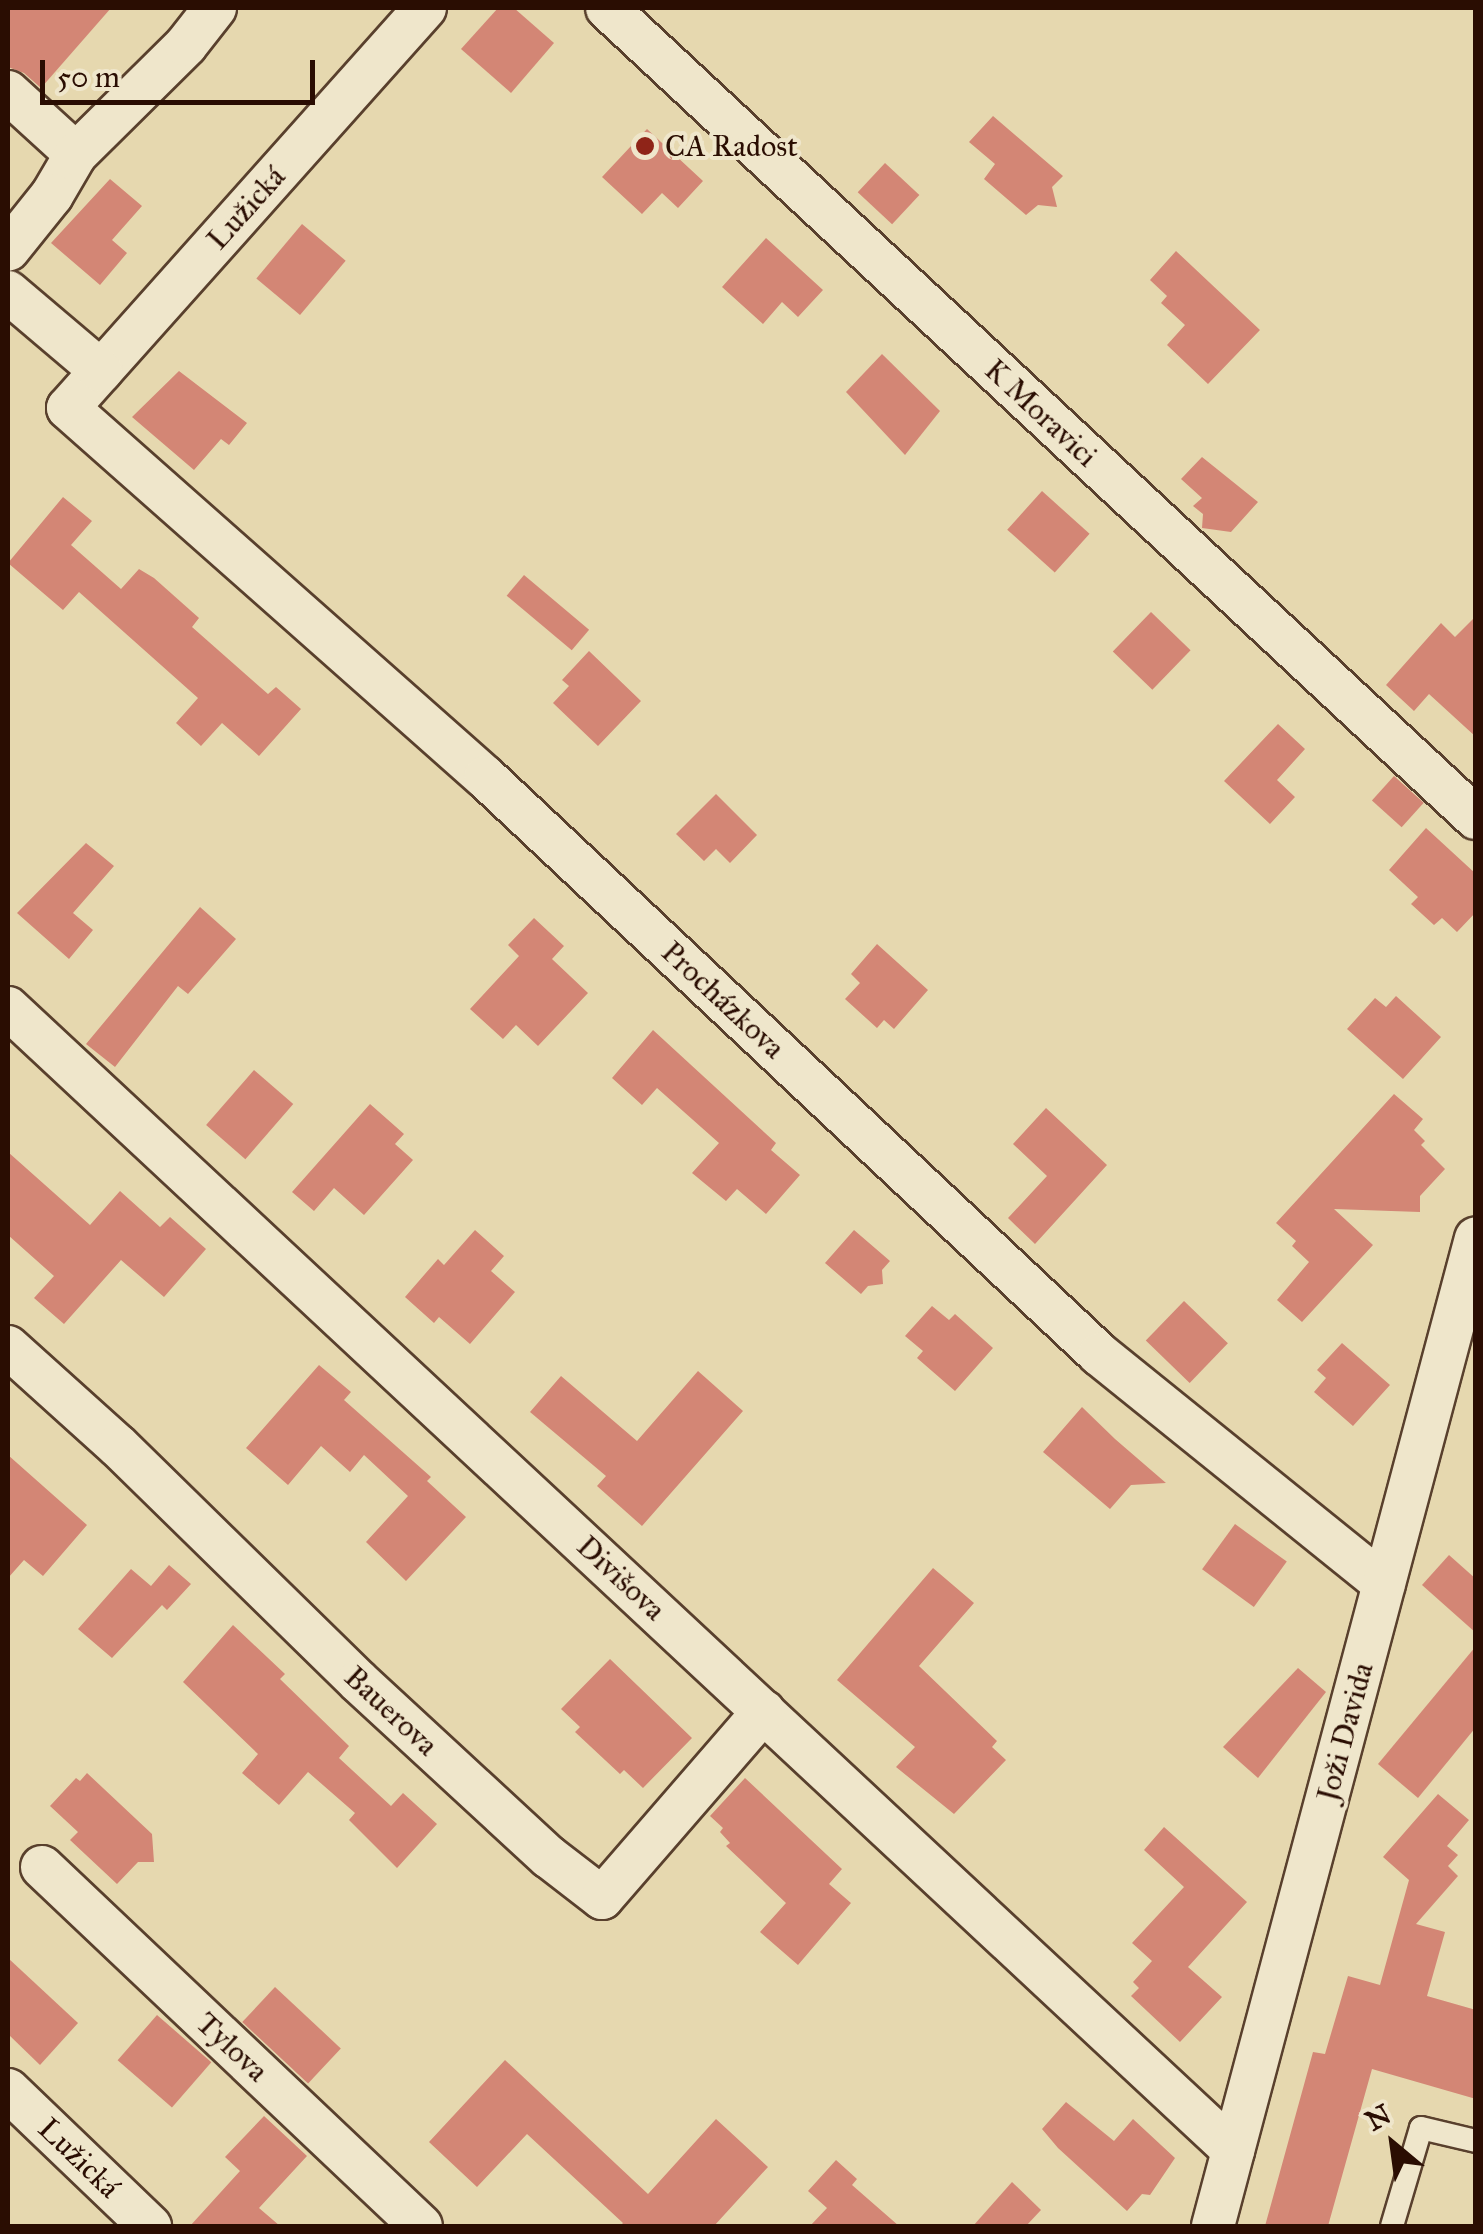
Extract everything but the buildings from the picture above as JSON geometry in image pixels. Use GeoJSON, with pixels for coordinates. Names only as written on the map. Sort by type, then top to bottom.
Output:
{"type":"FeatureCollection","features":[{"type":"Feature","properties":{"kind":"street"},"geometry":{"type":"LineString","coordinates":[[8,250],[52,195],[76,154],[186,45],[215,8]]}},
{"type":"Feature","properties":{"kind":"street","name":"Lužická"},"geometry":{"type":"LineString","coordinates":[[68,408],[425,8]]}},
{"type":"Feature","properties":{"kind":"street","name":"K Moravici"},"geometry":{"type":"LineString","coordinates":[[607,8],[1476,818]]}},
{"type":"Feature","properties":{"kind":"street"},"geometry":{"type":"LineString","coordinates":[[8,92],[76,154]]}},
{"type":"Feature","properties":{"kind":"street"},"geometry":{"type":"LineString","coordinates":[[8,292],[101,371]]}},
{"type":"Feature","properties":{"kind":"street","name":"Procházkova"},"geometry":{"type":"LineString","coordinates":[[68,408],[484,776],[1099,1354],[1384,1584]]}},
{"type":"Feature","properties":{"kind":"street","name":"Divišova"},"geometry":{"type":"LineString","coordinates":[[8,1008],[1233,2150]]}},
{"type":"Feature","properties":{"kind":"street","name":"Joži Davida"},"geometry":{"type":"LineString","coordinates":[[1213,2226],[1476,1238]]}},
{"type":"Feature","properties":{"kind":"street","name":"Bauerova"},"geometry":{"type":"LineString","coordinates":[[8,1347],[118,1446],[373,1695],[548,1857],[602,1898],[764,1711]]}},
{"type":"Feature","properties":{"kind":"street","name":"Tylova"},"geometry":{"type":"LineString","coordinates":[[42,1867],[422,2226]]}},
{"type":"Feature","properties":{"kind":"street","name":"Lužická"},"geometry":{"type":"LineString","coordinates":[[8,2090],[150,2226]]}},
{"type":"Feature","properties":{"kind":"lane"},"geometry":{"type":"LineString","coordinates":[[1392,2226],[1421,2128],[1476,2141]]}},
{"type":"Feature","properties":{"kind":"place","name":"CA Radost"},"geometry":{"type":"Point","coordinates":[645,146]}}]}
